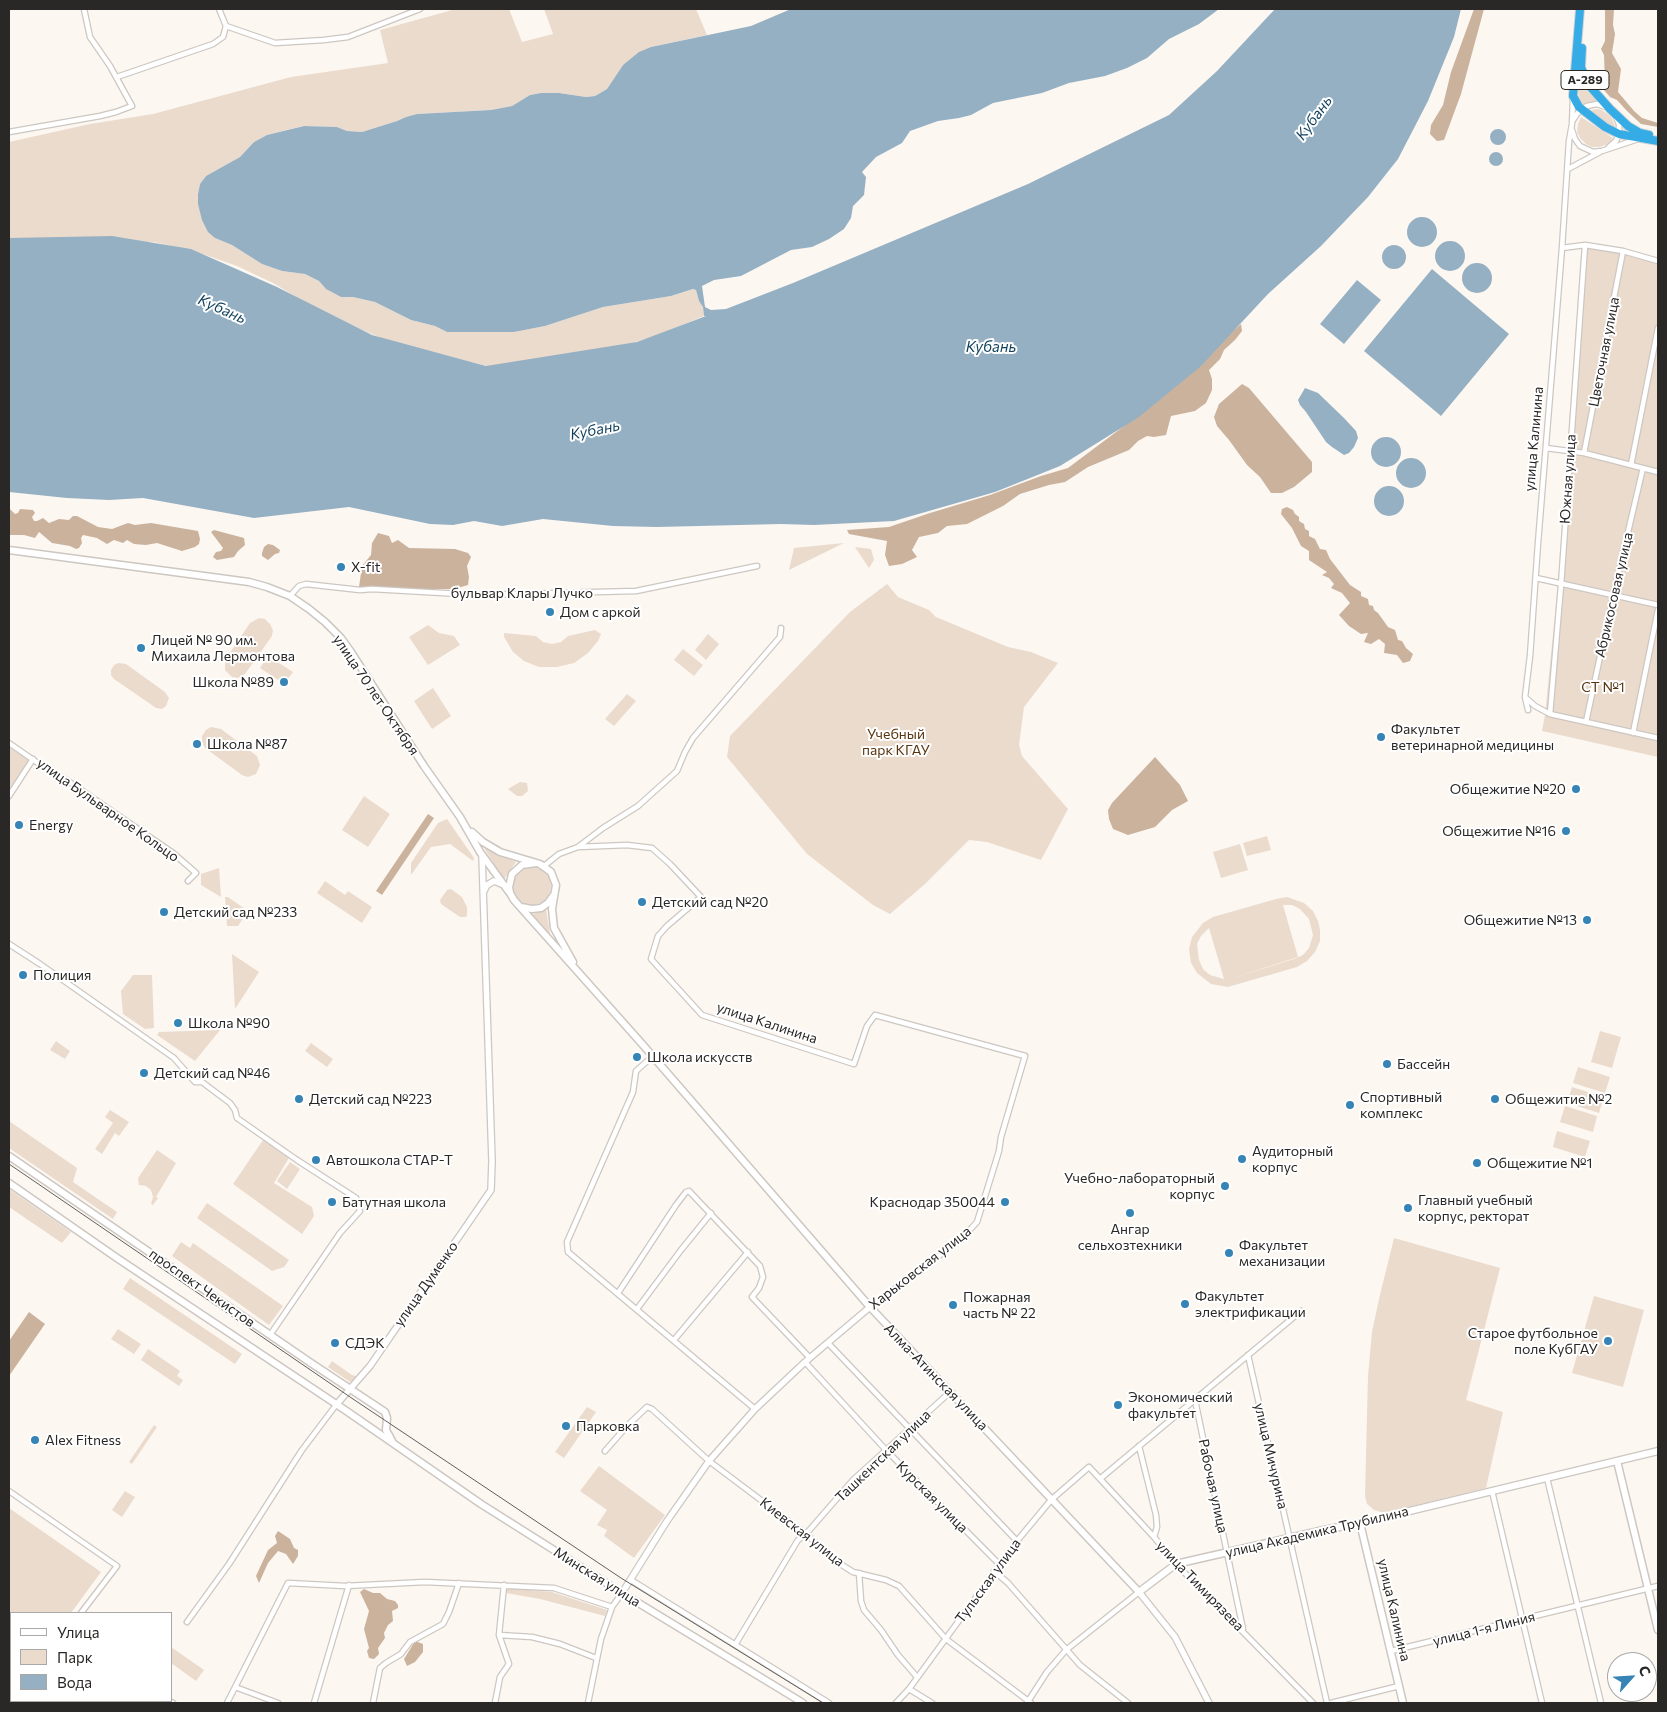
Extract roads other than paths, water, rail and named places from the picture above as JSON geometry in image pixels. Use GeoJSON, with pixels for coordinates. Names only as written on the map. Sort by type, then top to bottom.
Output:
{"type":"FeatureCollection","features":[{"type":"Feature","properties":{"kind":"highway","name":"улица Калинина"},"geometry":{"type":"LineString","coordinates":[[1573,96],[1580,9]]}},
{"type":"Feature","properties":{"kind":"highway","name":"А-289"},"geometry":{"type":"LineString","coordinates":[[1585,9],[1581,67],[1583,76],[1612,111]]}},
{"type":"Feature","properties":{"kind":"highway"},"geometry":{"type":"LineString","coordinates":[[1573,96],[1581,110],[1605,127],[1619,134],[1641,138],[1655,138]]}},
{"type":"Feature","properties":{"kind":"highway"},"geometry":{"type":"LineString","coordinates":[[1612,111],[1636,131],[1655,138]]}},
{"type":"Feature","properties":{"kind":"main road","name":"улица 70 лет Октября"},"geometry":{"type":"LineString","coordinates":[[9,550],[221,577],[267,587],[290,596],[325,622],[340,638],[362,668],[424,766],[460,817],[481,853],[510,893]]}},
{"type":"Feature","properties":{"kind":"main road"},"geometry":{"type":"LineString","coordinates":[[460,817],[476,837],[485,844],[500,852],[544,866]]}},
{"type":"Feature","properties":{"kind":"main road"},"geometry":{"type":"LineString","coordinates":[[481,853],[480,846],[485,844]]}},
{"type":"Feature","properties":{"kind":"main road"},"geometry":{"type":"LineString","coordinates":[[510,893],[510,880],[515,870],[524,864],[536,863]]}},
{"type":"Feature","properties":{"kind":"main road","name":"Алма-Атинская улица"},"geometry":{"type":"LineString","coordinates":[[544,866],[553,876],[555,890],[552,909],[554,928],[581,975]]}},
{"type":"Feature","properties":{"kind":"main road"},"geometry":{"type":"LineString","coordinates":[[519,905],[529,909],[540,908],[550,902],[555,890]]}},
{"type":"Feature","properties":{"kind":"main road","name":"Алма-Атинская улица"},"geometry":{"type":"LineString","coordinates":[[510,893],[870,1307],[1139,1592]]}},
{"type":"Feature","properties":{"kind":"main road","name":"проспект Чекистов"},"geometry":{"type":"LineString","coordinates":[[9,1156],[384,1412],[387,1418],[386,1433],[398,1447]]}},
{"type":"Feature","properties":{"kind":"main road","name":"проспект Чекистов"},"geometry":{"type":"LineString","coordinates":[[9,1183],[128,1266],[398,1447]]}},
{"type":"Feature","properties":{"kind":"main road","name":"проспект Чекистов"},"geometry":{"type":"LineString","coordinates":[[363,1423],[375,1428],[386,1426]]}},
{"type":"Feature","properties":{"kind":"main road","name":"Минская улица"},"geometry":{"type":"LineString","coordinates":[[398,1447],[481,1504],[622,1594],[800,1703]]}},
{"type":"Feature","properties":{"kind":"main road","name":"улица Академика Трубилина"},"geometry":{"type":"LineString","coordinates":[[1139,1592],[1176,1564],[1360,1523],[1658,1451]]}},
{"type":"Feature","properties":{"kind":"main road"},"geometry":{"type":"LineString","coordinates":[[1617,1462],[1658,1630]]}},
{"type":"Feature","properties":{"kind":"main road","name":"улица Калинина"},"geometry":{"type":"LineString","coordinates":[[1360,1523],[1404,1703]]}},
{"type":"Feature","properties":{"kind":"street"},"geometry":{"type":"LineString","coordinates":[[9,132],[100,116],[132,106],[117,78],[90,36],[84,9]]}},
{"type":"Feature","properties":{"kind":"street"},"geometry":{"type":"LineString","coordinates":[[117,78],[213,44],[223,37],[226,26],[219,9]]}},
{"type":"Feature","properties":{"kind":"street"},"geometry":{"type":"LineString","coordinates":[[226,26],[275,43],[324,40],[348,37],[420,9]]}},
{"type":"Feature","properties":{"kind":"street","name":"улица Калинина"},"geometry":{"type":"LineString","coordinates":[[1528,710],[1526,697],[1573,96]]}},
{"type":"Feature","properties":{"kind":"street"},"geometry":{"type":"LineString","coordinates":[[1572,124],[1575,116],[1587,106],[1596,104],[1612,111]]}},
{"type":"Feature","properties":{"kind":"street","name":"А-289"},"geometry":{"type":"LineString","coordinates":[[1612,111],[1619,124],[1619,134]]}},
{"type":"Feature","properties":{"kind":"street","name":"А-289"},"geometry":{"type":"LineString","coordinates":[[1572,124],[1574,137],[1582,147],[1591,151],[1604,150]]}},
{"type":"Feature","properties":{"kind":"street"},"geometry":{"type":"LineString","coordinates":[[1568,169],[1612,145],[1619,134]]}},
{"type":"Feature","properties":{"kind":"street"},"geometry":{"type":"LineString","coordinates":[[1604,150],[1641,138]]}},
{"type":"Feature","properties":{"kind":"street"},"geometry":{"type":"LineString","coordinates":[[1562,248],[1585,245],[1623,251],[1658,261]]}},
{"type":"Feature","properties":{"kind":"street","name":"Южная улица"},"geometry":{"type":"LineString","coordinates":[[1550,714],[1585,245]]}},
{"type":"Feature","properties":{"kind":"street","name":"Цветочная улица"},"geometry":{"type":"LineString","coordinates":[[1584,453],[1623,251]]}},
{"type":"Feature","properties":{"kind":"street"},"geometry":{"type":"LineString","coordinates":[[1631,465],[1658,328]]}},
{"type":"Feature","properties":{"kind":"street"},"geometry":{"type":"LineString","coordinates":[[1546,448],[1584,453],[1658,472]]}},
{"type":"Feature","properties":{"kind":"street","name":"Абрикосовая улица"},"geometry":{"type":"LineString","coordinates":[[1586,722],[1612,596],[1643,468]]}},
{"type":"Feature","properties":{"kind":"street","name":"бульвар Клары Лучко"},"geometry":{"type":"LineString","coordinates":[[290,596],[299,586],[306,584],[360,590],[478,595],[636,591],[757,566]]}},
{"type":"Feature","properties":{"kind":"street"},"geometry":{"type":"LineString","coordinates":[[1536,578],[1658,605]]}},
{"type":"Feature","properties":{"kind":"street"},"geometry":{"type":"LineString","coordinates":[[1634,733],[1658,610]]}},
{"type":"Feature","properties":{"kind":"street"},"geometry":{"type":"LineString","coordinates":[[544,866],[559,854],[578,847],[603,828],[638,806],[677,771],[693,738],[780,637],[781,628]]}},
{"type":"Feature","properties":{"kind":"street"},"geometry":{"type":"LineString","coordinates":[[1526,697],[1535,706],[1550,714],[1658,738]]}},
{"type":"Feature","properties":{"kind":"street","name":"улица Бульварное Кольцо"},"geometry":{"type":"LineString","coordinates":[[9,743],[172,853],[196,873],[188,882]]}},
{"type":"Feature","properties":{"kind":"street"},"geometry":{"type":"LineString","coordinates":[[9,796],[33,759]]}},
{"type":"Feature","properties":{"kind":"street","name":"улица Калинина"},"geometry":{"type":"LineString","coordinates":[[578,847],[627,845],[652,848],[701,897],[658,936],[651,959],[702,1015],[854,1064],[867,1026],[875,1015],[1025,1056]]}},
{"type":"Feature","properties":{"kind":"street","name":"улица Думенко"},"geometry":{"type":"LineString","coordinates":[[187,1622],[229,1564],[302,1450],[336,1405],[370,1366],[490,1194],[492,1187],[484,891],[481,853]]}},
{"type":"Feature","properties":{"kind":"street"},"geometry":{"type":"LineString","coordinates":[[484,891],[490,882],[498,882],[504,885]]}},
{"type":"Feature","properties":{"kind":"street"},"geometry":{"type":"LineString","coordinates":[[9,944],[53,972],[174,1058],[195,1082],[202,1082],[230,1103],[235,1110],[237,1118],[296,1160],[356,1198],[360,1211],[340,1233],[270,1335]]}},
{"type":"Feature","properties":{"kind":"street"},"geometry":{"type":"LineString","coordinates":[[653,1056],[636,1071],[633,1092],[567,1242],[568,1252],[756,1409]]}},
{"type":"Feature","properties":{"kind":"street","name":"Харьковская улица"},"geometry":{"type":"LineString","coordinates":[[588,1703],[596,1658],[612,1608],[709,1461],[756,1409],[808,1360],[870,1307],[955,1244],[977,1222],[1025,1056]]}},
{"type":"Feature","properties":{"kind":"street"},"geometry":{"type":"LineString","coordinates":[[618,1293],[676,1204],[688,1191],[748,1252],[674,1340]]}},
{"type":"Feature","properties":{"kind":"street"},"geometry":{"type":"LineString","coordinates":[[637,1309],[711,1213]]}},
{"type":"Feature","properties":{"kind":"street","name":"Курская улица"},"geometry":{"type":"LineString","coordinates":[[748,1252],[760,1266],[763,1277],[759,1288],[752,1297],[886,1450],[999,1564]]}},
{"type":"Feature","properties":{"kind":"street"},"geometry":{"type":"LineString","coordinates":[[1101,1478],[1301,1311]]}},
{"type":"Feature","properties":{"kind":"street"},"geometry":{"type":"LineString","coordinates":[[828,1343],[1017,1541]]}},
{"type":"Feature","properties":{"kind":"street","name":"улица Мичурина"},"geometry":{"type":"LineString","coordinates":[[1248,1355],[1327,1703]]}},
{"type":"Feature","properties":{"kind":"street","name":"Ташкентская улица"},"geometry":{"type":"LineString","coordinates":[[735,1645],[798,1540],[806,1534],[853,1480],[949,1392]]}},
{"type":"Feature","properties":{"kind":"street","name":"Рабочая улица"},"geometry":{"type":"LineString","coordinates":[[1195,1400],[1228,1551],[1243,1631]]}},
{"type":"Feature","properties":{"kind":"street","name":"Киевская улица"},"geometry":{"type":"LineString","coordinates":[[605,1451],[647,1407],[652,1409],[709,1461],[806,1534],[839,1563],[853,1572],[886,1580],[899,1586],[946,1639],[1029,1703]]}},
{"type":"Feature","properties":{"kind":"street"},"geometry":{"type":"LineString","coordinates":[[1139,1446],[1156,1515],[1157,1527],[1154,1537]]}},
{"type":"Feature","properties":{"kind":"street","name":"Тульская улица"},"geometry":{"type":"LineString","coordinates":[[896,1703],[909,1689],[1017,1541],[1051,1500],[1089,1467]]}},
{"type":"Feature","properties":{"kind":"street","name":"улица Тимирязева"},"geometry":{"type":"LineString","coordinates":[[1089,1467],[1154,1537],[1176,1564],[1313,1703]]}},
{"type":"Feature","properties":{"kind":"street"},"geometry":{"type":"LineString","coordinates":[[1547,1478],[1601,1703]]}},
{"type":"Feature","properties":{"kind":"street"},"geometry":{"type":"LineString","coordinates":[[1492,1491],[1542,1703]]}},
{"type":"Feature","properties":{"kind":"street"},"geometry":{"type":"LineString","coordinates":[[9,1492],[117,1566],[82,1612]]}},
{"type":"Feature","properties":{"kind":"street"},"geometry":{"type":"LineString","coordinates":[[994,1571],[1008,1583],[1080,1665],[1128,1703]]}},
{"type":"Feature","properties":{"kind":"street"},"geometry":{"type":"LineString","coordinates":[[859,1574],[861,1601],[864,1610],[917,1677]]}},
{"type":"Feature","properties":{"kind":"street","name":"Минская улица"},"geometry":{"type":"LineString","coordinates":[[631,1580],[829,1703]]}},
{"type":"Feature","properties":{"kind":"street","name":"Минская улица"},"geometry":{"type":"LineString","coordinates":[[235,1687],[288,1583],[349,1585],[425,1582],[554,1588],[612,1608]]}},
{"type":"Feature","properties":{"kind":"street"},"geometry":{"type":"LineString","coordinates":[[373,1703],[380,1668],[401,1654],[410,1642],[443,1624],[450,1612],[459,1583]]}},
{"type":"Feature","properties":{"kind":"street"},"geometry":{"type":"LineString","coordinates":[[314,1703],[349,1585]]}},
{"type":"Feature","properties":{"kind":"street"},"geometry":{"type":"LineString","coordinates":[[496,1703],[500,1677],[509,1664],[499,1635],[504,1585]]}},
{"type":"Feature","properties":{"kind":"street","name":"улица 1-я Линия"},"geometry":{"type":"LineString","coordinates":[[1391,1651],[1658,1586]]}},
{"type":"Feature","properties":{"kind":"street","name":"улица Академика Трубилина"},"geometry":{"type":"LineString","coordinates":[[1029,1703],[1047,1672],[1066,1650],[1139,1592]]}},
{"type":"Feature","properties":{"kind":"street","name":"Алма-Атинская улица"},"geometry":{"type":"LineString","coordinates":[[1139,1592],[1175,1636],[1209,1703]]}},
{"type":"Feature","properties":{"kind":"street"},"geometry":{"type":"LineString","coordinates":[[499,1635],[532,1637],[560,1644],[596,1658]]}},
{"type":"Feature","properties":{"kind":"street"},"geometry":{"type":"LineString","coordinates":[[1331,1703],[1399,1686]]}},
{"type":"Feature","properties":{"kind":"street"},"geometry":{"type":"LineString","coordinates":[[227,1703],[235,1687],[278,1703]]}},
{"type":"Feature","properties":{"kind":"street"},"geometry":{"type":"LineString","coordinates":[[909,1689],[932,1703]]}},
{"type":"Feature","properties":{"kind":"water","name":"Кубань"},"geometry":{"type":"Polygon","coordinates":[[[791,9],[1219,9],[1199,24],[1169,39],[1147,58],[1127,68],[1105,76],[1069,83],[1042,93],[993,103],[971,115],[938,121],[910,131],[902,143],[876,157],[862,172],[866,177],[864,195],[853,206],[851,218],[844,229],[812,247],[791,250],[741,276],[714,280],[702,286],[705,307],[711,310],[726,309],[793,283],[1028,184],[1169,115],[1217,71],[1275,9],[1461,9],[1454,37],[1428,101],[1398,159],[1368,197],[1321,246],[1268,294],[1201,366],[1139,417],[1060,466],[995,492],[894,521],[814,525],[657,527],[613,526],[543,519],[502,526],[474,521],[453,525],[430,524],[349,507],[254,518],[143,498],[109,500],[9,492],[9,238],[112,236],[191,249],[277,287],[372,335],[486,366],[637,342],[706,316],[704,316],[703,307],[696,290],[693,289],[671,296],[603,307],[545,326],[514,332],[447,332],[435,326],[411,320],[375,302],[353,297],[341,297],[326,289],[319,281],[305,274],[282,271],[262,264],[232,245],[215,238],[208,232],[202,220],[198,204],[200,184],[206,176],[240,157],[254,142],[267,135],[304,126],[337,127],[347,131],[362,132],[417,114],[491,110],[512,106],[530,95],[541,93],[595,96],[607,89],[623,65],[639,52],[651,47],[751,26],[791,9]]]}},
{"type":"Feature","properties":{"kind":"water"},"geometry":{"type":"Polygon","coordinates":[[[1498,129],[1504,131],[1506,137],[1504,143],[1498,145],[1492,143],[1490,137],[1492,131],[1498,129]]]}},
{"type":"Feature","properties":{"kind":"water"},"geometry":{"type":"Polygon","coordinates":[[[1493,152],[1499,152],[1503,159],[1499,166],[1493,166],[1489,162],[1489,156],[1493,152]]]}},
{"type":"Feature","properties":{"kind":"water"},"geometry":{"type":"Polygon","coordinates":[[[1422,217],[1433,221],[1437,232],[1433,243],[1422,247],[1411,243],[1407,232],[1411,221],[1422,217]]]}},
{"type":"Feature","properties":{"kind":"water"},"geometry":{"type":"Polygon","coordinates":[[[1450,241],[1461,245],[1465,256],[1461,267],[1450,271],[1439,267],[1435,256],[1439,245],[1450,241]]]}},
{"type":"Feature","properties":{"kind":"water"},"geometry":{"type":"Polygon","coordinates":[[[1394,245],[1399,246],[1405,252],[1405,262],[1399,268],[1394,269],[1389,268],[1383,262],[1382,257],[1383,252],[1389,246],[1394,245]]]}},
{"type":"Feature","properties":{"kind":"water"},"geometry":{"type":"Polygon","coordinates":[[[1477,263],[1488,267],[1492,278],[1488,289],[1477,293],[1466,289],[1462,278],[1466,267],[1477,263]]]}},
{"type":"Feature","properties":{"kind":"water"},"geometry":{"type":"Polygon","coordinates":[[[1432,269],[1509,334],[1441,416],[1364,351],[1432,269]]]}},
{"type":"Feature","properties":{"kind":"water"},"geometry":{"type":"Polygon","coordinates":[[[1357,280],[1381,300],[1344,344],[1320,324],[1357,280]]]}},
{"type":"Feature","properties":{"kind":"water"},"geometry":{"type":"Polygon","coordinates":[[[1305,388],[1318,393],[1356,431],[1358,438],[1349,453],[1344,455],[1326,442],[1300,405],[1298,400],[1305,388]]]}},
{"type":"Feature","properties":{"kind":"water"},"geometry":{"type":"Polygon","coordinates":[[[1386,437],[1397,441],[1401,452],[1397,463],[1386,467],[1375,463],[1371,452],[1375,441],[1386,437]]]}},
{"type":"Feature","properties":{"kind":"water"},"geometry":{"type":"Polygon","coordinates":[[[1411,458],[1422,462],[1426,473],[1422,484],[1411,488],[1400,484],[1396,473],[1400,462],[1411,458]]]}},
{"type":"Feature","properties":{"kind":"water"},"geometry":{"type":"Polygon","coordinates":[[[1389,486],[1400,490],[1404,501],[1400,512],[1389,516],[1378,512],[1374,501],[1378,490],[1389,486]]]}},
{"type":"Feature","properties":{"kind":"water"},"geometry":{"type":"Polygon","coordinates":[[[9,1628],[10,1702],[140,1703],[9,1703],[9,1628]]]}},
{"type":"Feature","properties":{"kind":"tram line"},"geometry":{"type":"LineString","coordinates":[[9,1164],[353,1399],[621,1578],[823,1703]]}},
{"type":"Feature","properties":{"kind":"place","name":"X-fit"},"geometry":{"type":"Point","coordinates":[341,567]}},
{"type":"Feature","properties":{"kind":"place","name":"Дом с аркой"},"geometry":{"type":"Point","coordinates":[550,612]}},
{"type":"Feature","properties":{"kind":"place","name":"Лицей № 90 им. Михаила Лермонтова"},"geometry":{"type":"Point","coordinates":[141,648]}},
{"type":"Feature","properties":{"kind":"place","name":"Школа №89"},"geometry":{"type":"Point","coordinates":[284,682]}},
{"type":"Feature","properties":{"kind":"place","name":"Факультет ветеринарной медицины"},"geometry":{"type":"Point","coordinates":[1381,737]}},
{"type":"Feature","properties":{"kind":"place","name":"Школа №87"},"geometry":{"type":"Point","coordinates":[197,744]}},
{"type":"Feature","properties":{"kind":"place","name":"Общежитие №20"},"geometry":{"type":"Point","coordinates":[1576,789]}},
{"type":"Feature","properties":{"kind":"place","name":"Energy"},"geometry":{"type":"Point","coordinates":[19,825]}},
{"type":"Feature","properties":{"kind":"place","name":"Общежитие №16"},"geometry":{"type":"Point","coordinates":[1566,831]}},
{"type":"Feature","properties":{"kind":"place","name":"Детский сад №20"},"geometry":{"type":"Point","coordinates":[642,902]}},
{"type":"Feature","properties":{"kind":"place","name":"Детский сад №233"},"geometry":{"type":"Point","coordinates":[164,912]}},
{"type":"Feature","properties":{"kind":"place","name":"Общежитие №13"},"geometry":{"type":"Point","coordinates":[1587,920]}},
{"type":"Feature","properties":{"kind":"place","name":"Полиция"},"geometry":{"type":"Point","coordinates":[23,975]}},
{"type":"Feature","properties":{"kind":"place","name":"Школа №90"},"geometry":{"type":"Point","coordinates":[178,1023]}},
{"type":"Feature","properties":{"kind":"place","name":"Школа искусств"},"geometry":{"type":"Point","coordinates":[637,1057]}},
{"type":"Feature","properties":{"kind":"place","name":"Бассейн"},"geometry":{"type":"Point","coordinates":[1387,1064]}},
{"type":"Feature","properties":{"kind":"place","name":"Детский сад №46"},"geometry":{"type":"Point","coordinates":[144,1073]}},
{"type":"Feature","properties":{"kind":"place","name":"Детский сад №223"},"geometry":{"type":"Point","coordinates":[299,1099]}},
{"type":"Feature","properties":{"kind":"place","name":"Общежитие №2"},"geometry":{"type":"Point","coordinates":[1495,1099]}},
{"type":"Feature","properties":{"kind":"place","name":"Спортивный комплекс"},"geometry":{"type":"Point","coordinates":[1350,1105]}},
{"type":"Feature","properties":{"kind":"place","name":"Аудиторный корпус"},"geometry":{"type":"Point","coordinates":[1242,1159]}},
{"type":"Feature","properties":{"kind":"place","name":"Автошкола СТАР-Т"},"geometry":{"type":"Point","coordinates":[316,1160]}},
{"type":"Feature","properties":{"kind":"place","name":"Общежитие №1"},"geometry":{"type":"Point","coordinates":[1477,1163]}},
{"type":"Feature","properties":{"kind":"place","name":"Учебно-лабораторный корпус"},"geometry":{"type":"Point","coordinates":[1225,1186]}},
{"type":"Feature","properties":{"kind":"place","name":"Батутная школа"},"geometry":{"type":"Point","coordinates":[332,1202]}},
{"type":"Feature","properties":{"kind":"place","name":"Краснодар 350044"},"geometry":{"type":"Point","coordinates":[1005,1202]}},
{"type":"Feature","properties":{"kind":"place","name":"Главный учебный корпус, ректорат"},"geometry":{"type":"Point","coordinates":[1408,1208]}},
{"type":"Feature","properties":{"kind":"place","name":"Ангар сельхозтехники"},"geometry":{"type":"Point","coordinates":[1130,1213]}},
{"type":"Feature","properties":{"kind":"place","name":"Факультет механизации"},"geometry":{"type":"Point","coordinates":[1229,1253]}},
{"type":"Feature","properties":{"kind":"place","name":"Факультет электрификации"},"geometry":{"type":"Point","coordinates":[1185,1304]}},
{"type":"Feature","properties":{"kind":"place","name":"Пожарная часть № 22"},"geometry":{"type":"Point","coordinates":[953,1305]}},
{"type":"Feature","properties":{"kind":"place","name":"Старое футбольное поле КубГАУ"},"geometry":{"type":"Point","coordinates":[1608,1341]}},
{"type":"Feature","properties":{"kind":"place","name":"СДЭК"},"geometry":{"type":"Point","coordinates":[335,1343]}},
{"type":"Feature","properties":{"kind":"place","name":"Экономический факультет"},"geometry":{"type":"Point","coordinates":[1118,1405]}},
{"type":"Feature","properties":{"kind":"place","name":"Парковка"},"geometry":{"type":"Point","coordinates":[566,1426]}},
{"type":"Feature","properties":{"kind":"place","name":"Alex Fitness"},"geometry":{"type":"Point","coordinates":[35,1440]}},
{"type":"Feature","properties":{"kind":"park label","name":"СТ №1"},"geometry":{"type":"Point","coordinates":[1603,687]}},
{"type":"Feature","properties":{"kind":"park label","name":"Учебный парк КГАУ"},"geometry":{"type":"Point","coordinates":[896,742]}}]}
